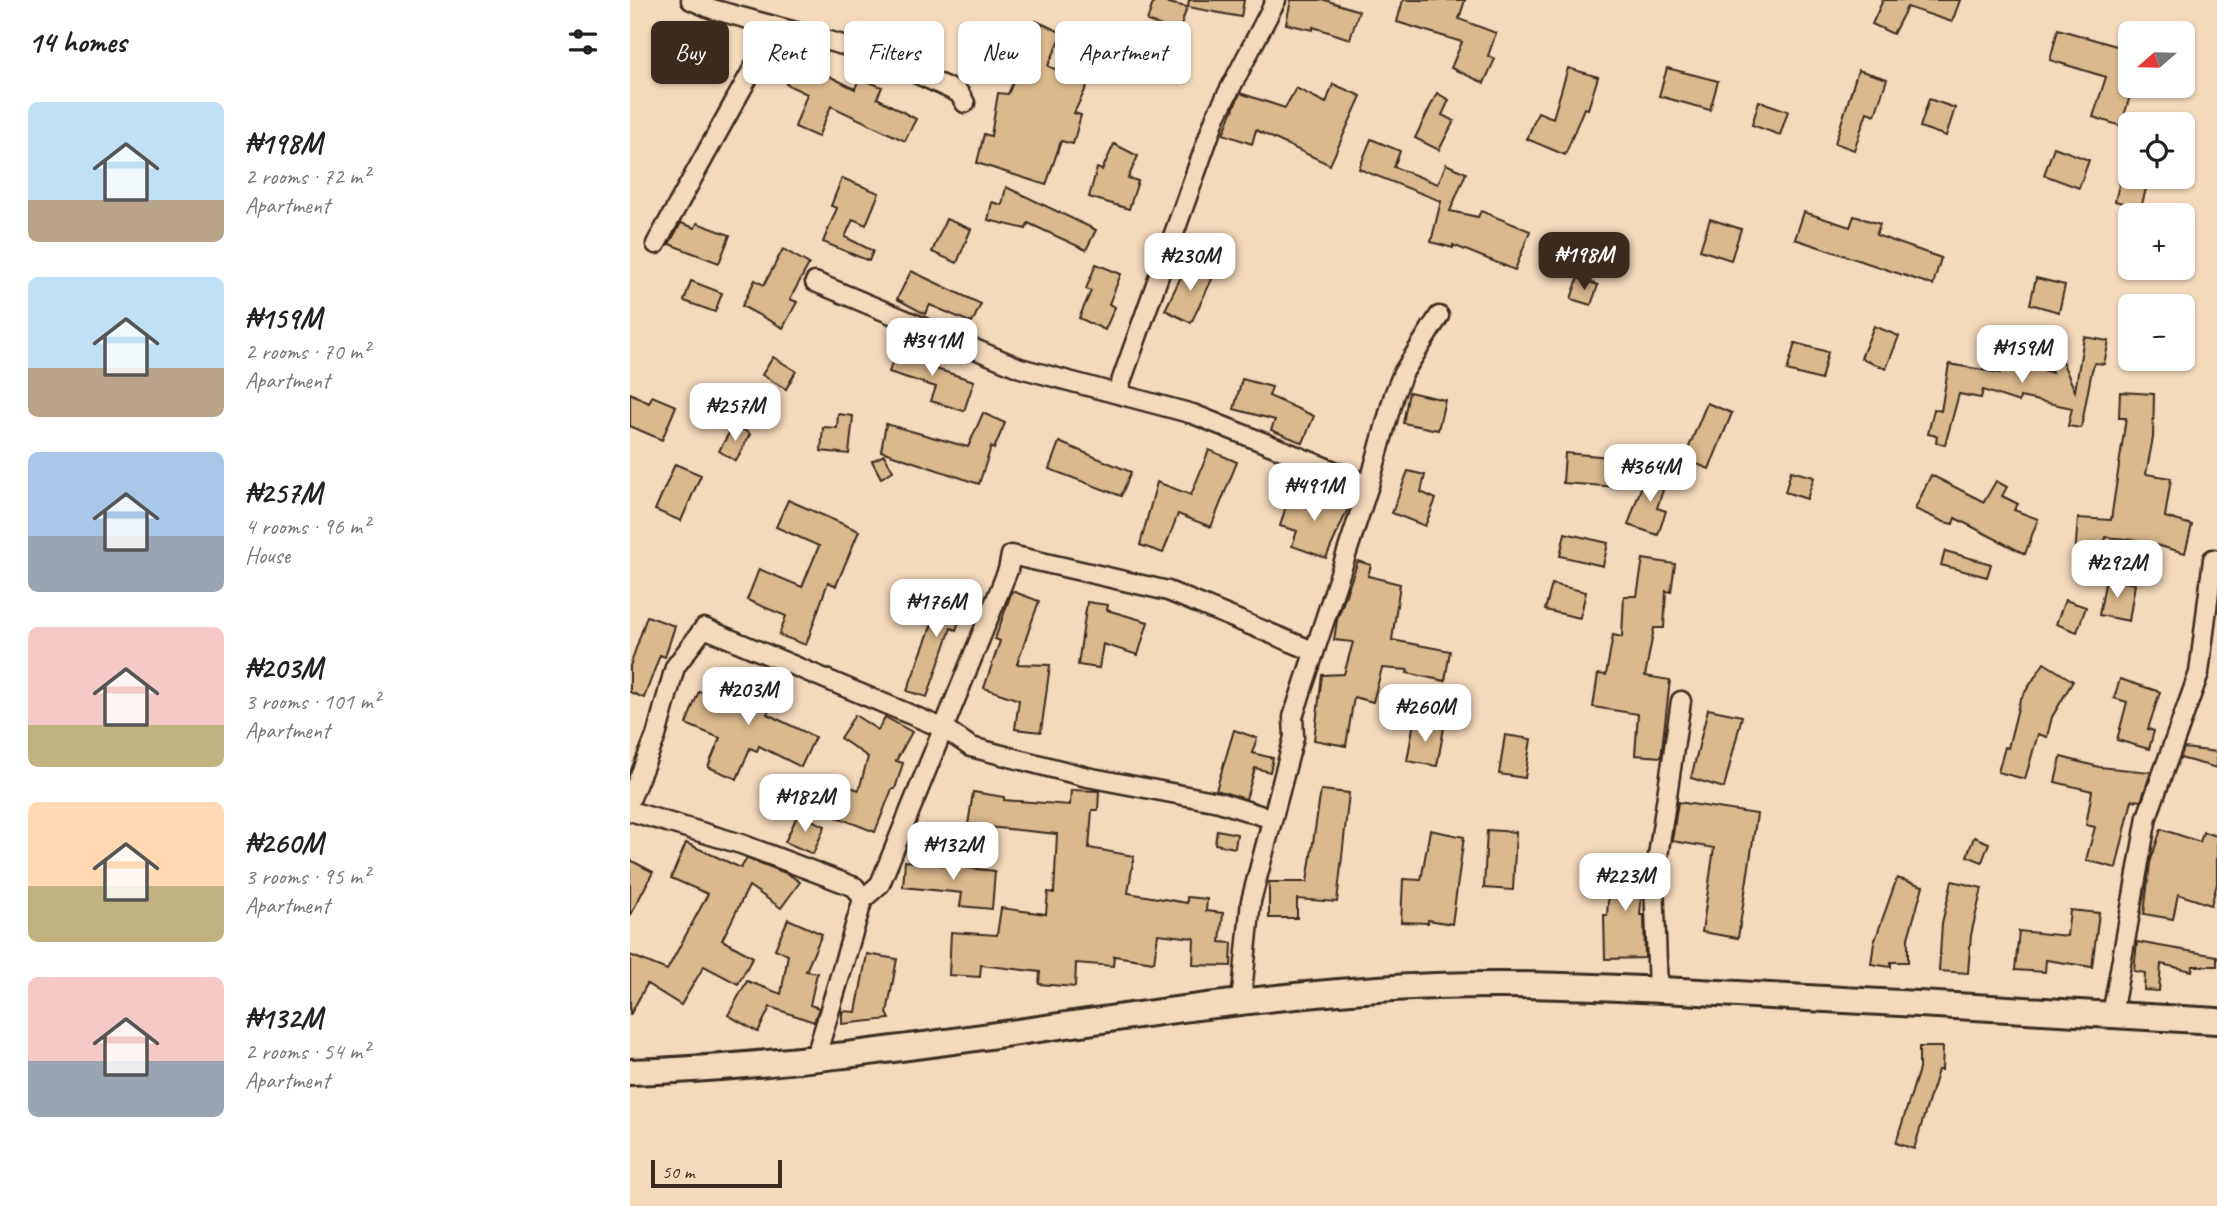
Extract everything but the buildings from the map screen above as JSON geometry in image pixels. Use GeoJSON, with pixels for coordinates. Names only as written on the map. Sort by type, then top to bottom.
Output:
{"type":"FeatureCollection","features":[{"type":"Feature","properties":{"kind":"main road"},"geometry":{"type":"LineString","coordinates":[[630,1072],[816,1056],[1322,993],[1450,985],[1517,983],[1658,989],[2217,1021]]}},
{"type":"Feature","properties":{"kind":"street"},"geometry":{"type":"LineString","coordinates":[[691,0],[755,21]]}},
{"type":"Feature","properties":{"kind":"street"},"geometry":{"type":"LineString","coordinates":[[1117,393],[1216,116],[1276,0]]}},
{"type":"Feature","properties":{"kind":"street"},"geometry":{"type":"LineString","coordinates":[[830,41],[873,53],[959,93],[965,103]]}},
{"type":"Feature","properties":{"kind":"street"},"geometry":{"type":"LineString","coordinates":[[656,244],[744,84]]}},
{"type":"Feature","properties":{"kind":"street"},"geometry":{"type":"LineString","coordinates":[[815,282],[1020,368],[1193,414],[1369,485]]}},
{"type":"Feature","properties":{"kind":"street"},"geometry":{"type":"LineString","coordinates":[[1241,1003],[1251,901],[1294,737],[1293,717],[1403,373],[1439,316]]}},
{"type":"Feature","properties":{"kind":"street"},"geometry":{"type":"LineString","coordinates":[[816,1056],[863,899],[880,884],[1009,570],[1011,555],[1168,591],[1313,651]]}},
{"type":"Feature","properties":{"kind":"street"},"geometry":{"type":"LineString","coordinates":[[2112,1015],[2147,817],[2199,673],[2213,559]]}},
{"type":"Feature","properties":{"kind":"street"},"geometry":{"type":"LineString","coordinates":[[630,800],[656,736],[675,667],[704,628],[945,729],[971,747],[1087,777],[1219,802],[1272,819]]}},
{"type":"Feature","properties":{"kind":"street"},"geometry":{"type":"LineString","coordinates":[[1658,989],[1654,883],[1681,701]]}},
{"type":"Feature","properties":{"kind":"street"},"geometry":{"type":"LineString","coordinates":[[630,811],[753,848],[855,887],[863,899]]}}]}
